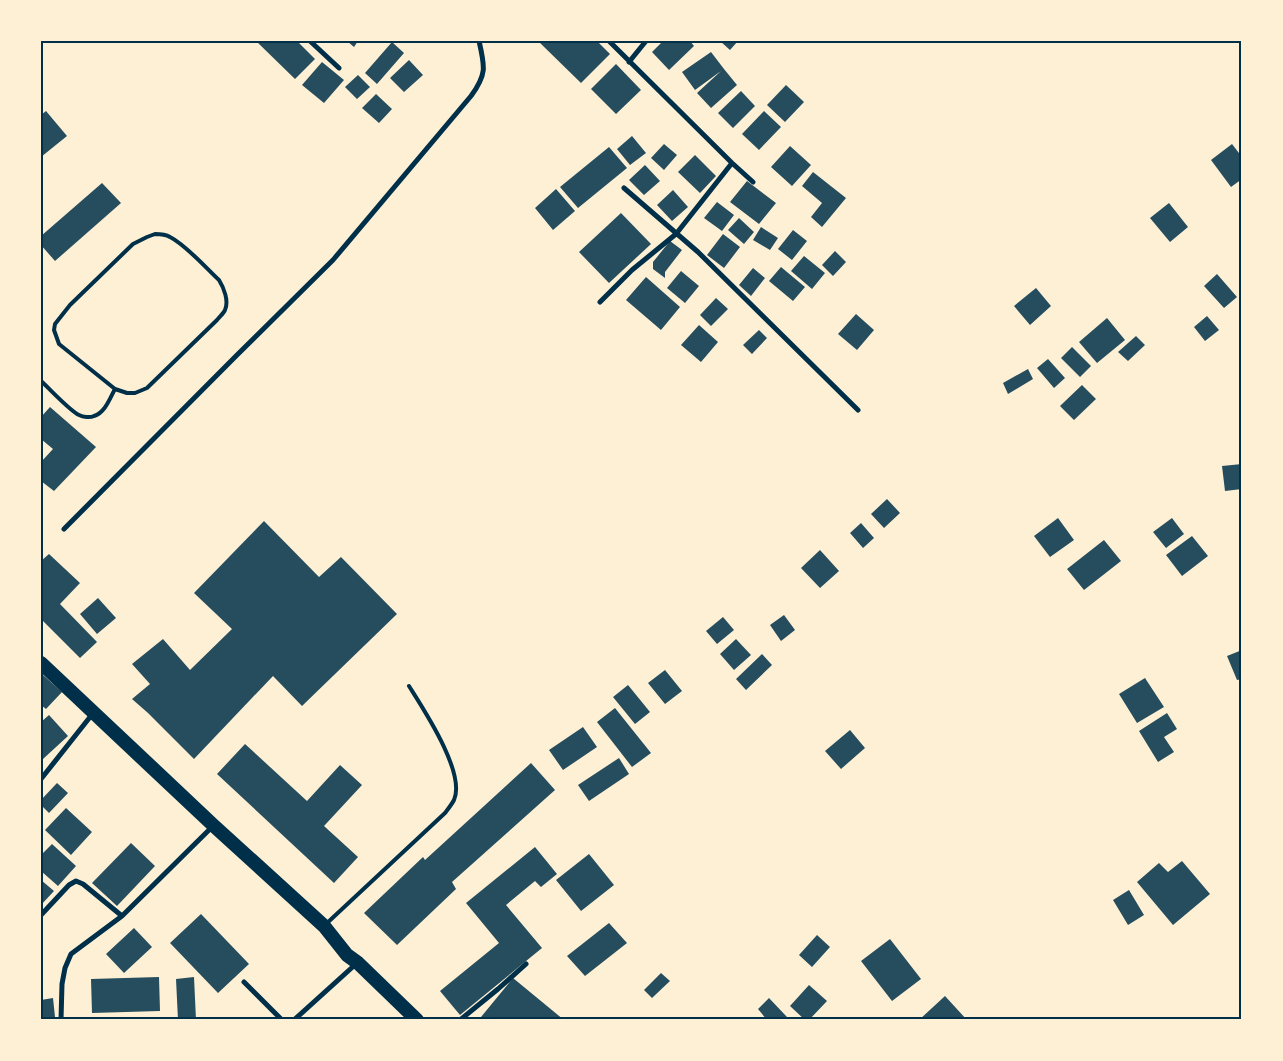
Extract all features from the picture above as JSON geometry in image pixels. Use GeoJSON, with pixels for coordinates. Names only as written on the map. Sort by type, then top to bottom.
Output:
{"type":"FeatureCollection","features":[{"type":"Feature","properties":{"kind":"highway"},"geometry":{"type":"LineString","coordinates":[[41,663],[213,826],[324,926],[347,955],[358,963],[417,1020]]}},
{"type":"Feature","properties":{"kind":"street"},"geometry":{"type":"LineString","coordinates":[[310,41],[339,68]]}},
{"type":"Feature","properties":{"kind":"street"},"geometry":{"type":"LineString","coordinates":[[64,529],[333,260],[479,84],[484,70],[479,41]]}},
{"type":"Feature","properties":{"kind":"street"},"geometry":{"type":"LineString","coordinates":[[609,41],[753,182]]}},
{"type":"Feature","properties":{"kind":"street"},"geometry":{"type":"LineString","coordinates":[[629,62],[646,41]]}},
{"type":"Feature","properties":{"kind":"street"},"geometry":{"type":"LineString","coordinates":[[600,302],[632,270],[676,234],[732,163]]}},
{"type":"Feature","properties":{"kind":"street"},"geometry":{"type":"LineString","coordinates":[[624,188],[698,252],[858,410]]}},
{"type":"Feature","properties":{"kind":"street"},"geometry":{"type":"LineString","coordinates":[[41,779],[94,712]]}},
{"type":"Feature","properties":{"kind":"street"},"geometry":{"type":"LineString","coordinates":[[62,1020],[62,984],[65,968],[71,954],[122,916],[213,826]]}},
{"type":"Feature","properties":{"kind":"street"},"geometry":{"type":"LineString","coordinates":[[41,915],[69,885],[76,881],[83,884],[122,916]]}},
{"type":"Feature","properties":{"kind":"street"},"geometry":{"type":"LineString","coordinates":[[294,1020],[358,963]]}},
{"type":"Feature","properties":{"kind":"street"},"geometry":{"type":"LineString","coordinates":[[460,1020],[526,964]]}},
{"type":"Feature","properties":{"kind":"street"},"geometry":{"type":"LineString","coordinates":[[244,982],[282,1020]]}},
{"type":"Feature","properties":{"kind":"lane"},"geometry":{"type":"LineString","coordinates":[[155,234],[170,236],[181,244],[218,280],[223,287],[225,309],[217,320],[147,388],[135,393],[127,393],[115,389],[59,344],[54,330],[55,324],[70,305],[133,244],[155,234]]}},
{"type":"Feature","properties":{"kind":"lane"},"geometry":{"type":"LineString","coordinates":[[41,381],[73,411],[88,417],[95,416],[108,404],[115,389]]}},
{"type":"Feature","properties":{"kind":"lane"},"geometry":{"type":"LineString","coordinates":[[324,926],[445,813],[454,799],[456,788],[455,775],[450,760],[431,721],[409,686]]}},
{"type":"Feature","properties":{"kind":"building"},"geometry":{"type":"Polygon","coordinates":[[[256,41],[297,41],[315,59],[295,79],[256,41]]]}},
{"type":"Feature","properties":{"kind":"building"},"geometry":{"type":"Polygon","coordinates":[[[347,41],[358,41],[354,47],[347,41]]]}},
{"type":"Feature","properties":{"kind":"building"},"geometry":{"type":"Polygon","coordinates":[[[538,41],[597,41],[610,54],[581,83],[538,41]]]}},
{"type":"Feature","properties":{"kind":"building"},"geometry":{"type":"Polygon","coordinates":[[[663,41],[690,41],[694,46],[669,70],[652,52],[663,41]]]}},
{"type":"Feature","properties":{"kind":"building"},"geometry":{"type":"Polygon","coordinates":[[[720,41],[738,41],[730,50],[720,41]]]}},
{"type":"Feature","properties":{"kind":"building"},"geometry":{"type":"Polygon","coordinates":[[[392,42],[404,53],[377,84],[365,73],[392,42]]]}},
{"type":"Feature","properties":{"kind":"building"},"geometry":{"type":"Polygon","coordinates":[[[711,52],[737,85],[711,108],[697,93],[721,71],[695,90],[682,72],[711,52]]]}},
{"type":"Feature","properties":{"kind":"building"},"geometry":{"type":"Polygon","coordinates":[[[409,60],[423,75],[404,92],[390,78],[409,60]]]}},
{"type":"Feature","properties":{"kind":"building"},"geometry":{"type":"Polygon","coordinates":[[[322,62],[344,80],[324,103],[302,85],[322,62]]]}},
{"type":"Feature","properties":{"kind":"building"},"geometry":{"type":"Polygon","coordinates":[[[616,64],[641,90],[616,114],[591,89],[616,64]]]}},
{"type":"Feature","properties":{"kind":"building"},"geometry":{"type":"Polygon","coordinates":[[[358,75],[370,87],[357,99],[345,87],[358,75]]]}},
{"type":"Feature","properties":{"kind":"building"},"geometry":{"type":"Polygon","coordinates":[[[786,85],[804,102],[785,122],[767,105],[786,85]]]}},
{"type":"Feature","properties":{"kind":"building"},"geometry":{"type":"Polygon","coordinates":[[[741,91],[755,106],[733,128],[718,113],[741,91]]]}},
{"type":"Feature","properties":{"kind":"building"},"geometry":{"type":"Polygon","coordinates":[[[376,94],[392,109],[379,123],[362,108],[376,94]]]}},
{"type":"Feature","properties":{"kind":"building"},"geometry":{"type":"Polygon","coordinates":[[[46,111],[67,136],[41,157],[41,115],[46,111]]]}},
{"type":"Feature","properties":{"kind":"building"},"geometry":{"type":"Polygon","coordinates":[[[764,111],[781,127],[759,150],[742,134],[764,111]]]}},
{"type":"Feature","properties":{"kind":"building"},"geometry":{"type":"Polygon","coordinates":[[[632,136],[646,153],[630,165],[617,149],[632,136]]]}},
{"type":"Feature","properties":{"kind":"building"},"geometry":{"type":"Polygon","coordinates":[[[664,144],[677,155],[664,170],[651,158],[664,144]]]}},
{"type":"Feature","properties":{"kind":"building"},"geometry":{"type":"Polygon","coordinates":[[[1232,144],[1242,157],[1242,179],[1231,187],[1211,160],[1232,144]]]}},
{"type":"Feature","properties":{"kind":"building"},"geometry":{"type":"Polygon","coordinates":[[[790,146],[811,165],[792,186],[771,167],[790,146]]]}},
{"type":"Feature","properties":{"kind":"building"},"geometry":{"type":"Polygon","coordinates":[[[609,147],[627,168],[578,208],[560,187],[609,147]]]}},
{"type":"Feature","properties":{"kind":"building"},"geometry":{"type":"Polygon","coordinates":[[[695,155],[716,176],[700,193],[678,172],[695,155]]]}},
{"type":"Feature","properties":{"kind":"building"},"geometry":{"type":"Polygon","coordinates":[[[645,165],[660,181],[644,195],[629,180],[645,165]]]}},
{"type":"Feature","properties":{"kind":"building"},"geometry":{"type":"Polygon","coordinates":[[[813,172],[846,198],[822,227],[811,217],[822,203],[802,186],[813,172]]]}},
{"type":"Feature","properties":{"kind":"building"},"geometry":{"type":"Polygon","coordinates":[[[747,181],[776,203],[759,224],[730,202],[747,181]]]}},
{"type":"Feature","properties":{"kind":"building"},"geometry":{"type":"Polygon","coordinates":[[[102,183],[121,203],[55,261],[41,245],[41,236],[102,183]]]}},
{"type":"Feature","properties":{"kind":"building"},"geometry":{"type":"Polygon","coordinates":[[[556,189],[575,211],[553,230],[535,208],[556,189]]]}},
{"type":"Feature","properties":{"kind":"building"},"geometry":{"type":"Polygon","coordinates":[[[673,190],[688,207],[672,221],[657,205],[673,190]]]}},
{"type":"Feature","properties":{"kind":"building"},"geometry":{"type":"Polygon","coordinates":[[[717,202],[734,215],[722,231],[704,218],[717,202]]]}},
{"type":"Feature","properties":{"kind":"building"},"geometry":{"type":"Polygon","coordinates":[[[1169,203],[1188,227],[1170,242],[1150,218],[1169,203]]]}},
{"type":"Feature","properties":{"kind":"building"},"geometry":{"type":"Polygon","coordinates":[[[621,213],[651,244],[609,283],[579,252],[621,213]]]}},
{"type":"Feature","properties":{"kind":"building"},"geometry":{"type":"Polygon","coordinates":[[[739,218],[754,232],[744,244],[728,230],[739,218]]]}},
{"type":"Feature","properties":{"kind":"building"},"geometry":{"type":"Polygon","coordinates":[[[761,227],[778,238],[770,250],[753,240],[761,227]]]}},
{"type":"Feature","properties":{"kind":"building"},"geometry":{"type":"Polygon","coordinates":[[[793,230],[807,241],[792,260],[778,249],[793,230]]]}},
{"type":"Feature","properties":{"kind":"building"},"geometry":{"type":"Polygon","coordinates":[[[723,234],[740,247],[724,268],[707,255],[723,234]]]}},
{"type":"Feature","properties":{"kind":"building"},"geometry":{"type":"Polygon","coordinates":[[[670,241],[682,250],[665,272],[665,278],[653,269],[653,262],[670,241]]]}},
{"type":"Feature","properties":{"kind":"building"},"geometry":{"type":"Polygon","coordinates":[[[835,251],[846,262],[833,276],[822,265],[835,251]]]}},
{"type":"Feature","properties":{"kind":"building"},"geometry":{"type":"Polygon","coordinates":[[[804,256],[825,273],[812,289],[791,271],[804,256]]]}},
{"type":"Feature","properties":{"kind":"building"},"geometry":{"type":"Polygon","coordinates":[[[781,267],[805,287],[793,301],[769,281],[781,267]]]}},
{"type":"Feature","properties":{"kind":"building"},"geometry":{"type":"Polygon","coordinates":[[[753,268],[765,278],[751,296],[739,285],[753,268]]]}},
{"type":"Feature","properties":{"kind":"building"},"geometry":{"type":"Polygon","coordinates":[[[681,271],[699,286],[685,303],[667,288],[681,271]]]}},
{"type":"Feature","properties":{"kind":"building"},"geometry":{"type":"Polygon","coordinates":[[[1217,274],[1237,297],[1224,308],[1204,286],[1217,274]]]}},
{"type":"Feature","properties":{"kind":"building"},"geometry":{"type":"Polygon","coordinates":[[[646,277],[680,307],[661,330],[626,300],[646,277]]]}},
{"type":"Feature","properties":{"kind":"building"},"geometry":{"type":"Polygon","coordinates":[[[1036,288],[1051,306],[1030,325],[1014,306],[1036,288]]]}},
{"type":"Feature","properties":{"kind":"building"},"geometry":{"type":"Polygon","coordinates":[[[716,298],[728,309],[711,326],[700,315],[716,298]]]}},
{"type":"Feature","properties":{"kind":"building"},"geometry":{"type":"Polygon","coordinates":[[[856,314],[874,330],[857,350],[838,334],[856,314]]]}},
{"type":"Feature","properties":{"kind":"building"},"geometry":{"type":"Polygon","coordinates":[[[1207,316],[1219,330],[1205,341],[1194,327],[1207,316]]]}},
{"type":"Feature","properties":{"kind":"building"},"geometry":{"type":"Polygon","coordinates":[[[1107,318],[1125,340],[1097,363],[1079,342],[1107,318]]]}},
{"type":"Feature","properties":{"kind":"building"},"geometry":{"type":"Polygon","coordinates":[[[699,325],[718,342],[701,362],[681,345],[699,325]]]}},
{"type":"Feature","properties":{"kind":"building"},"geometry":{"type":"Polygon","coordinates":[[[759,330],[767,338],[752,354],[743,345],[759,330]]]}},
{"type":"Feature","properties":{"kind":"building"},"geometry":{"type":"Polygon","coordinates":[[[1136,336],[1145,345],[1128,361],[1118,352],[1136,336]]]}},
{"type":"Feature","properties":{"kind":"building"},"geometry":{"type":"Polygon","coordinates":[[[1072,347],[1091,366],[1080,377],[1061,358],[1072,347]]]}},
{"type":"Feature","properties":{"kind":"building"},"geometry":{"type":"Polygon","coordinates":[[[1048,359],[1065,378],[1054,388],[1037,368],[1048,359]]]}},
{"type":"Feature","properties":{"kind":"building"},"geometry":{"type":"Polygon","coordinates":[[[1028,369],[1033,379],[1008,394],[1003,383],[1028,369]]]}},
{"type":"Feature","properties":{"kind":"building"},"geometry":{"type":"Polygon","coordinates":[[[1082,385],[1096,399],[1074,420],[1060,406],[1082,385]]]}},
{"type":"Feature","properties":{"kind":"building"},"geometry":{"type":"Polygon","coordinates":[[[50,407],[96,447],[54,491],[41,481],[41,462],[53,449],[41,439],[41,417],[50,407]]]}},
{"type":"Feature","properties":{"kind":"building"},"geometry":{"type":"Polygon","coordinates":[[[1242,464],[1242,489],[1225,491],[1222,466],[1242,464]]]}},
{"type":"Feature","properties":{"kind":"building"},"geometry":{"type":"Polygon","coordinates":[[[887,499],[900,513],[884,528],[871,514],[887,499]]]}},
{"type":"Feature","properties":{"kind":"building"},"geometry":{"type":"Polygon","coordinates":[[[1058,518],[1074,540],[1050,557],[1034,536],[1058,518]]]}},
{"type":"Feature","properties":{"kind":"building"},"geometry":{"type":"Polygon","coordinates":[[[1172,518],[1184,534],[1166,548],[1153,532],[1172,518]]]}},
{"type":"Feature","properties":{"kind":"building"},"geometry":{"type":"Polygon","coordinates":[[[264,521],[319,577],[341,557],[397,614],[302,706],[273,676],[194,759],[132,699],[150,684],[132,664],[163,639],[190,670],[232,629],[194,593],[264,521]]]}},
{"type":"Feature","properties":{"kind":"building"},"geometry":{"type":"Polygon","coordinates":[[[861,523],[874,538],[863,548],[850,533],[861,523]]]}},
{"type":"Feature","properties":{"kind":"building"},"geometry":{"type":"Polygon","coordinates":[[[1192,536],[1208,556],[1182,576],[1166,555],[1192,536]]]}},
{"type":"Feature","properties":{"kind":"building"},"geometry":{"type":"Polygon","coordinates":[[[1104,540],[1121,561],[1084,590],[1067,569],[1104,540]]]}},
{"type":"Feature","properties":{"kind":"building"},"geometry":{"type":"Polygon","coordinates":[[[820,550],[839,571],[820,588],[801,568],[820,550]]]}},
{"type":"Feature","properties":{"kind":"building"},"geometry":{"type":"Polygon","coordinates":[[[49,554],[80,583],[60,604],[97,642],[80,658],[41,619],[41,561],[49,554]]]}},
{"type":"Feature","properties":{"kind":"building"},"geometry":{"type":"Polygon","coordinates":[[[98,598],[116,618],[97,634],[80,614],[98,598]]]}},
{"type":"Feature","properties":{"kind":"building"},"geometry":{"type":"Polygon","coordinates":[[[784,615],[795,630],[781,641],[770,625],[784,615]]]}},
{"type":"Feature","properties":{"kind":"building"},"geometry":{"type":"Polygon","coordinates":[[[723,617],[734,630],[717,644],[706,631],[723,617]]]}},
{"type":"Feature","properties":{"kind":"building"},"geometry":{"type":"Polygon","coordinates":[[[736,639],[751,655],[734,670],[720,654],[736,639]]]}},
{"type":"Feature","properties":{"kind":"building"},"geometry":{"type":"Polygon","coordinates":[[[1242,650],[1242,679],[1237,680],[1227,656],[1242,650]]]}},
{"type":"Feature","properties":{"kind":"building"},"geometry":{"type":"Polygon","coordinates":[[[762,654],[772,665],[746,690],[736,679],[762,654]]]}},
{"type":"Feature","properties":{"kind":"building"},"geometry":{"type":"Polygon","coordinates":[[[665,670],[682,691],[665,704],[648,683],[665,670]]]}},
{"type":"Feature","properties":{"kind":"building"},"geometry":{"type":"Polygon","coordinates":[[[43,675],[62,692],[46,709],[41,705],[41,677],[43,675]]]}},
{"type":"Feature","properties":{"kind":"building"},"geometry":{"type":"Polygon","coordinates":[[[1145,678],[1164,707],[1137,723],[1119,694],[1145,678]]]}},
{"type":"Feature","properties":{"kind":"building"},"geometry":{"type":"Polygon","coordinates":[[[628,685],[650,712],[635,724],[613,697],[628,685]]]}},
{"type":"Feature","properties":{"kind":"building"},"geometry":{"type":"Polygon","coordinates":[[[615,708],[651,753],[632,767],[597,722],[615,708]]]}},
{"type":"Feature","properties":{"kind":"building"},"geometry":{"type":"Polygon","coordinates":[[[1167,713],[1177,729],[1164,737],[1174,752],[1158,762],[1139,731],[1167,713]]]}},
{"type":"Feature","properties":{"kind":"building"},"geometry":{"type":"Polygon","coordinates":[[[49,715],[68,736],[43,759],[41,757],[41,722],[49,715]]]}},
{"type":"Feature","properties":{"kind":"building"},"geometry":{"type":"Polygon","coordinates":[[[583,727],[597,747],[563,770],[549,750],[583,727]]]}},
{"type":"Feature","properties":{"kind":"building"},"geometry":{"type":"Polygon","coordinates":[[[850,730],[865,748],[841,769],[825,751],[850,730]]]}},
{"type":"Feature","properties":{"kind":"building"},"geometry":{"type":"Polygon","coordinates":[[[245,744],[307,801],[340,765],[362,785],[324,826],[358,857],[334,883],[217,774],[245,744]]]}},
{"type":"Feature","properties":{"kind":"building"},"geometry":{"type":"Polygon","coordinates":[[[619,758],[629,774],[589,801],[578,785],[619,758]]]}},
{"type":"Feature","properties":{"kind":"building"},"geometry":{"type":"Polygon","coordinates":[[[531,763],[555,790],[452,882],[456,889],[397,945],[364,913],[423,857],[425,860],[531,763]]]}},
{"type":"Feature","properties":{"kind":"building"},"geometry":{"type":"Polygon","coordinates":[[[57,783],[68,793],[49,813],[41,805],[41,800],[57,783]]]}},
{"type":"Feature","properties":{"kind":"building"},"geometry":{"type":"Polygon","coordinates":[[[66,808],[92,832],[71,855],[45,830],[66,808]]]}},
{"type":"Feature","properties":{"kind":"building"},"geometry":{"type":"Polygon","coordinates":[[[131,843],[155,866],[117,906],[92,883],[131,843]]]}},
{"type":"Feature","properties":{"kind":"building"},"geometry":{"type":"Polygon","coordinates":[[[52,844],[76,866],[58,886],[41,871],[41,855],[52,844]]]}},
{"type":"Feature","properties":{"kind":"building"},"geometry":{"type":"Polygon","coordinates":[[[535,847],[557,874],[541,887],[535,881],[506,905],[542,948],[460,1015],[440,991],[499,943],[466,903],[535,847]]]}},
{"type":"Feature","properties":{"kind":"building"},"geometry":{"type":"Polygon","coordinates":[[[589,854],[614,885],[581,911],[556,880],[589,854]]]}},
{"type":"Feature","properties":{"kind":"building"},"geometry":{"type":"Polygon","coordinates":[[[1182,861],[1210,894],[1173,925],[1137,882],[1159,863],[1168,872],[1182,861]]]}},
{"type":"Feature","properties":{"kind":"building"},"geometry":{"type":"Polygon","coordinates":[[[41,880],[54,891],[41,905],[41,880]]]}},
{"type":"Feature","properties":{"kind":"building"},"geometry":{"type":"Polygon","coordinates":[[[1129,890],[1144,915],[1128,925],[1113,900],[1129,890]]]}},
{"type":"Feature","properties":{"kind":"building"},"geometry":{"type":"Polygon","coordinates":[[[201,914],[249,964],[218,993],[170,943],[201,914]]]}},
{"type":"Feature","properties":{"kind":"building"},"geometry":{"type":"Polygon","coordinates":[[[609,923],[627,943],[585,976],[567,956],[609,923]]]}},
{"type":"Feature","properties":{"kind":"building"},"geometry":{"type":"Polygon","coordinates":[[[134,928],[152,947],[124,973],[106,954],[134,928]]]}},
{"type":"Feature","properties":{"kind":"building"},"geometry":{"type":"Polygon","coordinates":[[[817,935],[830,947],[812,967],[799,955],[817,935]]]}},
{"type":"Feature","properties":{"kind":"building"},"geometry":{"type":"Polygon","coordinates":[[[890,939],[921,979],[892,1001],[861,961],[890,939]]]}},
{"type":"Feature","properties":{"kind":"building"},"geometry":{"type":"Polygon","coordinates":[[[661,973],[670,981],[652,998],[644,990],[661,973]]]}},
{"type":"Feature","properties":{"kind":"building"},"geometry":{"type":"Polygon","coordinates":[[[159,977],[160,1011],[92,1013],[91,979],[159,977]]]}},
{"type":"Feature","properties":{"kind":"building"},"geometry":{"type":"Polygon","coordinates":[[[194,977],[196,1020],[178,1020],[176,979],[194,977]]]}},
{"type":"Feature","properties":{"kind":"building"},"geometry":{"type":"Polygon","coordinates":[[[513,978],[564,1020],[485,1020],[481,1017],[513,978]]]}},
{"type":"Feature","properties":{"kind":"building"},"geometry":{"type":"Polygon","coordinates":[[[809,985],[827,1001],[809,1020],[805,1020],[790,1006],[809,985]]]}},
{"type":"Feature","properties":{"kind":"building"},"geometry":{"type":"Polygon","coordinates":[[[945,996],[967,1020],[919,1020],[945,996]]]}},
{"type":"Feature","properties":{"kind":"building"},"geometry":{"type":"Polygon","coordinates":[[[53,998],[55,1017],[41,1019],[41,1000],[53,998]]]}},
{"type":"Feature","properties":{"kind":"building"},"geometry":{"type":"Polygon","coordinates":[[[769,998],[787,1017],[784,1020],[767,1020],[758,1009],[769,998]]]}}]}
